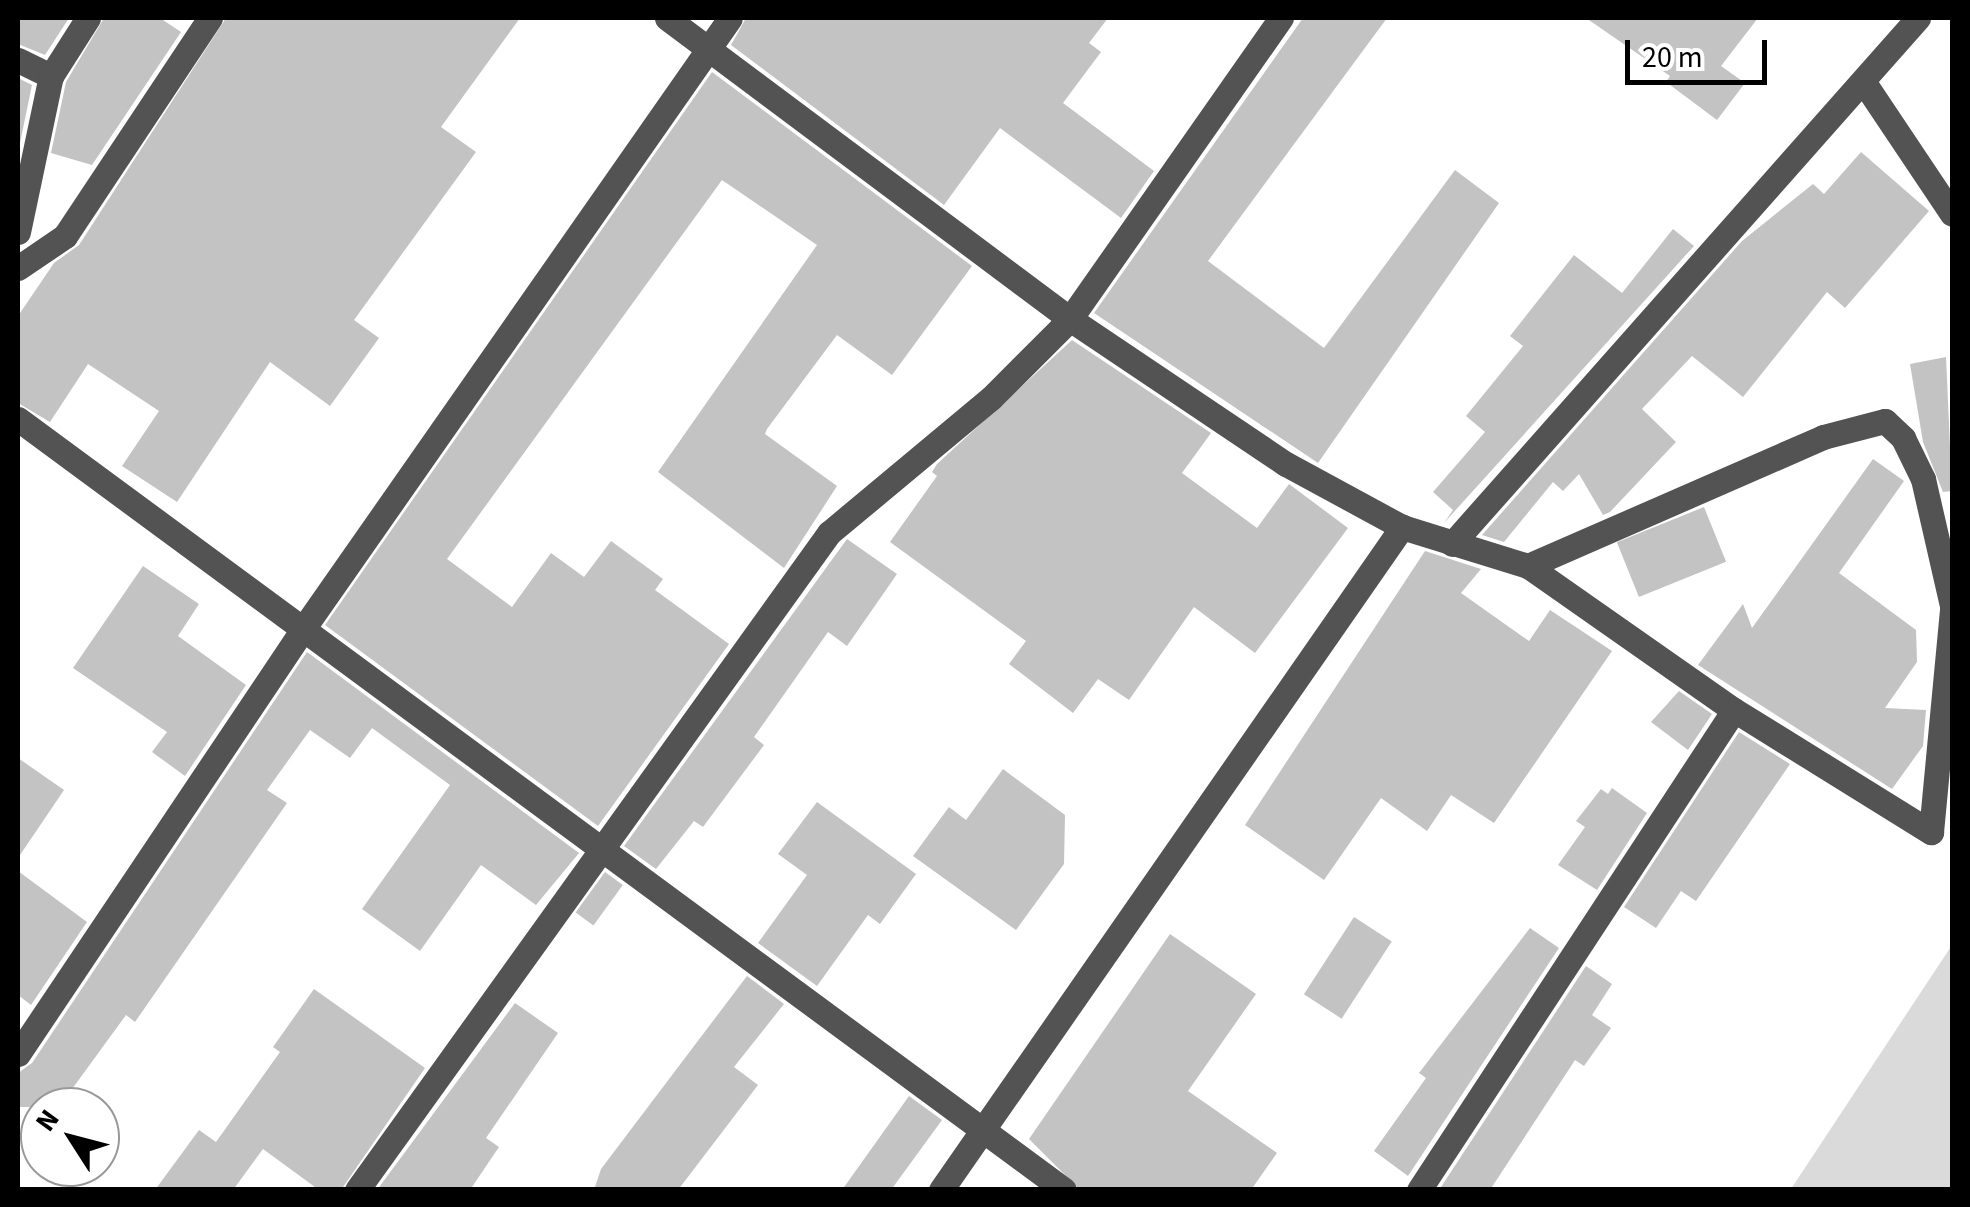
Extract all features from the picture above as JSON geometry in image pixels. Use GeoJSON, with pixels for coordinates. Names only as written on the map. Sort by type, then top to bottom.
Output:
{"type":"FeatureCollection","features":[{"type":"Feature","properties":{"kind":"street"},"geometry":{"type":"LineString","coordinates":[[18,232],[51,76],[88,18]]}},
{"type":"Feature","properties":{"kind":"street"},"geometry":{"type":"LineString","coordinates":[[18,268],[65,236],[210,18]]}},
{"type":"Feature","properties":{"kind":"street"},"geometry":{"type":"LineString","coordinates":[[667,18],[1070,320],[1286,464],[1402,527],[1528,566],[1734,710],[1931,832],[1952,608],[1922,479],[1903,438],[1885,421],[1823,437],[1528,566]]}},
{"type":"Feature","properties":{"kind":"street"},"geometry":{"type":"LineString","coordinates":[[18,1054],[303,630],[730,18]]}},
{"type":"Feature","properties":{"kind":"street"},"geometry":{"type":"LineString","coordinates":[[357,1190],[829,533],[991,398],[1070,320],[1281,18]]}},
{"type":"Feature","properties":{"kind":"street"},"geometry":{"type":"LineString","coordinates":[[1452,544],[1865,84],[1918,18]]}},
{"type":"Feature","properties":{"kind":"street"},"geometry":{"type":"LineString","coordinates":[[18,60],[51,76]]}},
{"type":"Feature","properties":{"kind":"street"},"geometry":{"type":"LineString","coordinates":[[1865,84],[1952,214]]}},
{"type":"Feature","properties":{"kind":"street"},"geometry":{"type":"LineString","coordinates":[[18,419],[1064,1190]]}},
{"type":"Feature","properties":{"kind":"street"},"geometry":{"type":"LineString","coordinates":[[941,1190],[984,1134],[1402,527]]}},
{"type":"Feature","properties":{"kind":"street"},"geometry":{"type":"LineString","coordinates":[[1418,1190],[1734,710]]}},
{"type":"Feature","properties":{"kind":"shaded area"},"geometry":{"type":"Polygon","coordinates":[[[1952,945],[1952,1189],[1791,1189],[1952,945]]]}},
{"type":"Feature","properties":{"kind":"building"},"geometry":{"type":"Polygon","coordinates":[[[18,18],[69,18],[45,55],[18,44],[18,18]]]}},
{"type":"Feature","properties":{"kind":"building"},"geometry":{"type":"Polygon","coordinates":[[[104,18],[160,18],[181,32],[92,165],[51,153],[66,82],[104,18]]]}},
{"type":"Feature","properties":{"kind":"building"},"geometry":{"type":"Polygon","coordinates":[[[226,18],[520,18],[441,127],[476,152],[354,320],[379,338],[330,406],[270,362],[177,502],[122,466],[159,411],[88,364],[50,422],[18,403],[18,316],[54,263],[79,245],[226,18]]]}},
{"type":"Feature","properties":{"kind":"building"},"geometry":{"type":"Polygon","coordinates":[[[746,18],[1108,18],[1089,43],[1101,52],[1063,103],[1154,171],[1121,218],[1000,128],[944,205],[731,45],[746,18]]]}},
{"type":"Feature","properties":{"kind":"building"},"geometry":{"type":"Polygon","coordinates":[[[1303,18],[1387,18],[1208,261],[1324,348],[1455,170],[1499,203],[1318,463],[1094,313],[1303,18]]]}},
{"type":"Feature","properties":{"kind":"building"},"geometry":{"type":"Polygon","coordinates":[[[1586,18],[1758,18],[1721,66],[1745,83],[1717,120],[1666,82],[1670,76],[1586,18]]]}},
{"type":"Feature","properties":{"kind":"building"},"geometry":{"type":"Polygon","coordinates":[[[712,72],[972,266],[892,375],[837,335],[767,429],[765,434],[837,486],[784,568],[658,472],[817,245],[722,180],[447,559],[512,607],[551,553],[584,577],[611,541],[663,579],[655,590],[729,644],[598,826],[325,625],[712,72]]]}},
{"type":"Feature","properties":{"kind":"building"},"geometry":{"type":"Polygon","coordinates":[[[18,78],[32,85],[20,143],[18,143],[18,78]]]}},
{"type":"Feature","properties":{"kind":"building"},"geometry":{"type":"Polygon","coordinates":[[[1861,152],[1929,211],[1845,308],[1827,292],[1743,397],[1692,356],[1642,409],[1676,442],[1610,512],[1603,515],[1579,474],[1563,491],[1553,482],[1504,542],[1482,535],[1742,241],[1813,184],[1824,194],[1861,152]]]}},
{"type":"Feature","properties":{"kind":"building"},"geometry":{"type":"Polygon","coordinates":[[[1673,229],[1694,246],[1444,523],[1453,510],[1433,492],[1485,432],[1466,416],[1523,346],[1510,336],[1574,255],[1622,293],[1673,229]]]}},
{"type":"Feature","properties":{"kind":"building"},"geometry":{"type":"Polygon","coordinates":[[[1072,340],[1211,433],[1182,473],[1257,528],[1289,484],[1348,528],[1255,653],[1194,607],[1129,700],[1098,679],[1073,713],[1009,664],[1026,641],[890,542],[937,476],[932,472],[937,464],[1072,340]]]}},
{"type":"Feature","properties":{"kind":"building"},"geometry":{"type":"Polygon","coordinates":[[[1946,357],[1952,491],[1943,492],[1923,442],[1910,364],[1946,357]]]}},
{"type":"Feature","properties":{"kind":"building"},"geometry":{"type":"Polygon","coordinates":[[[1873,459],[1904,481],[1839,573],[1916,630],[1917,662],[1885,708],[1926,710],[1923,746],[1892,789],[1698,665],[1743,604],[1752,628],[1873,459]]]}},
{"type":"Feature","properties":{"kind":"building"},"geometry":{"type":"Polygon","coordinates":[[[1704,507],[1726,562],[1639,597],[1617,542],[1704,507]]]}},
{"type":"Feature","properties":{"kind":"building"},"geometry":{"type":"Polygon","coordinates":[[[847,539],[897,574],[847,646],[828,632],[754,737],[764,745],[703,827],[694,821],[656,869],[624,846],[847,539]]]}},
{"type":"Feature","properties":{"kind":"building"},"geometry":{"type":"Polygon","coordinates":[[[1425,551],[1481,569],[1461,593],[1529,641],[1550,610],[1612,651],[1494,823],[1451,795],[1427,831],[1381,798],[1324,880],[1245,825],[1425,551]]]}},
{"type":"Feature","properties":{"kind":"building"},"geometry":{"type":"Polygon","coordinates":[[[143,566],[199,604],[178,636],[246,685],[185,776],[152,752],[167,732],[73,668],[143,566]]]}},
{"type":"Feature","properties":{"kind":"building"},"geometry":{"type":"Polygon","coordinates":[[[307,652],[579,853],[536,905],[481,865],[420,951],[362,909],[450,785],[372,728],[350,758],[310,730],[267,790],[287,803],[135,1022],[126,1015],[74,1087],[20,1087],[18,1107],[18,1073],[32,1063],[307,652]]]}},
{"type":"Feature","properties":{"kind":"building"},"geometry":{"type":"Polygon","coordinates":[[[1679,691],[1712,714],[1688,750],[1651,722],[1679,691]]]}},
{"type":"Feature","properties":{"kind":"building"},"geometry":{"type":"Polygon","coordinates":[[[1739,732],[1790,764],[1696,901],[1681,891],[1656,928],[1624,907],[1739,732]]]}},
{"type":"Feature","properties":{"kind":"building"},"geometry":{"type":"Polygon","coordinates":[[[18,758],[64,790],[18,858],[18,758]]]}},
{"type":"Feature","properties":{"kind":"building"},"geometry":{"type":"Polygon","coordinates":[[[1003,769],[1065,815],[1064,864],[1016,930],[913,856],[949,807],[966,820],[1003,769]]]}},
{"type":"Feature","properties":{"kind":"building"},"geometry":{"type":"Polygon","coordinates":[[[1612,788],[1647,813],[1597,890],[1558,865],[1585,827],[1576,821],[1601,789],[1608,794],[1612,788]]]}},
{"type":"Feature","properties":{"kind":"building"},"geometry":{"type":"Polygon","coordinates":[[[817,802],[916,874],[880,924],[868,915],[817,986],[758,943],[807,875],[778,854],[817,802]]]}},
{"type":"Feature","properties":{"kind":"building"},"geometry":{"type":"Polygon","coordinates":[[[18,871],[87,922],[31,1005],[18,995],[18,871]]]}},
{"type":"Feature","properties":{"kind":"building"},"geometry":{"type":"Polygon","coordinates":[[[605,872],[623,885],[593,925],[576,912],[605,872]]]}},
{"type":"Feature","properties":{"kind":"building"},"geometry":{"type":"Polygon","coordinates":[[[1354,917],[1392,942],[1342,1019],[1304,994],[1354,917]]]}},
{"type":"Feature","properties":{"kind":"building"},"geometry":{"type":"Polygon","coordinates":[[[1530,928],[1559,948],[1408,1176],[1374,1151],[1426,1078],[1419,1073],[1530,928]]]}},
{"type":"Feature","properties":{"kind":"building"},"geometry":{"type":"Polygon","coordinates":[[[1170,934],[1256,994],[1188,1091],[1277,1153],[1251,1190],[1080,1190],[1029,1139],[1170,934]]]}},
{"type":"Feature","properties":{"kind":"building"},"geometry":{"type":"Polygon","coordinates":[[[1586,966],[1612,984],[1592,1015],[1611,1028],[1584,1066],[1575,1060],[1490,1190],[1439,1190],[1586,966]]]}},
{"type":"Feature","properties":{"kind":"building"},"geometry":{"type":"Polygon","coordinates":[[[747,976],[784,1004],[734,1067],[758,1085],[678,1190],[594,1190],[601,1169],[747,976]]]}},
{"type":"Feature","properties":{"kind":"building"},"geometry":{"type":"Polygon","coordinates":[[[314,989],[425,1068],[341,1190],[319,1190],[263,1149],[233,1190],[155,1190],[199,1130],[216,1142],[280,1052],[273,1047],[314,989]]]}},
{"type":"Feature","properties":{"kind":"building"},"geometry":{"type":"Polygon","coordinates":[[[515,1003],[558,1033],[486,1138],[499,1147],[470,1190],[377,1190],[515,1003]]]}},
{"type":"Feature","properties":{"kind":"building"},"geometry":{"type":"Polygon","coordinates":[[[909,1096],[942,1120],[891,1190],[842,1190],[909,1096]]]}}]}
